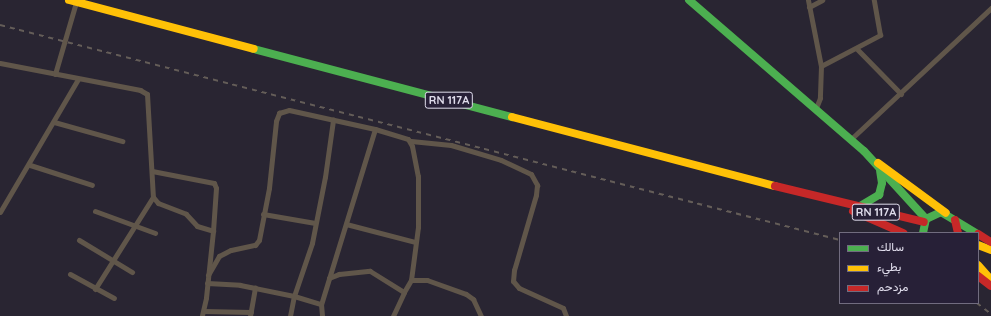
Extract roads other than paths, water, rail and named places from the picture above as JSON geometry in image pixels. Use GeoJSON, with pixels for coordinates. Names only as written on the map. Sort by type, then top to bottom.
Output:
{"type":"FeatureCollection","features":[{"type":"Feature","properties":{"kind":"main road"},"geometry":{"type":"LineString","coordinates":[[689,0],[870,156],[955,220],[974,232]]}},
{"type":"Feature","properties":{"kind":"main road","name":"RN 117A"},"geometry":{"type":"LineString","coordinates":[[72,1],[857,208],[925,221]]}},
{"type":"Feature","properties":{"kind":"main road"},"geometry":{"type":"LineString","coordinates":[[870,156],[880,171],[925,221]]}},
{"type":"Feature","properties":{"kind":"main road"},"geometry":{"type":"LineString","coordinates":[[857,208],[879,195],[882,183],[880,171]]}},
{"type":"Feature","properties":{"kind":"main road"},"geometry":{"type":"LineString","coordinates":[[828,200],[901,232]]}},
{"type":"Feature","properties":{"kind":"main road"},"geometry":{"type":"LineString","coordinates":[[923,232],[925,221],[935,213],[946,213]]}},
{"type":"Feature","properties":{"kind":"main road"},"geometry":{"type":"LineString","coordinates":[[955,220],[958,232]]}},
{"type":"Feature","properties":{"kind":"main road"},"geometry":{"type":"LineString","coordinates":[[979,235],[991,242]]}},
{"type":"Feature","properties":{"kind":"main road"},"geometry":{"type":"LineString","coordinates":[[979,245],[991,250]]}},
{"type":"Feature","properties":{"kind":"main road"},"geometry":{"type":"LineString","coordinates":[[979,266],[991,280]]}},
{"type":"Feature","properties":{"kind":"main road"},"geometry":{"type":"LineString","coordinates":[[979,277],[991,286]]}},
{"type":"Feature","properties":{"kind":"street"},"geometry":{"type":"LineString","coordinates":[[808,0],[821,66],[820,98],[816,108]]}},
{"type":"Feature","properties":{"kind":"street"},"geometry":{"type":"LineString","coordinates":[[809,7],[822,0]]}},
{"type":"Feature","properties":{"kind":"street"},"geometry":{"type":"LineString","coordinates":[[821,66],[880,36],[874,0]]}},
{"type":"Feature","properties":{"kind":"street"},"geometry":{"type":"LineString","coordinates":[[55,74],[72,1]]}},
{"type":"Feature","properties":{"kind":"street"},"geometry":{"type":"LineString","coordinates":[[851,139],[901,94],[991,8]]}},
{"type":"Feature","properties":{"kind":"street"},"geometry":{"type":"LineString","coordinates":[[857,49],[901,94]]}},
{"type":"Feature","properties":{"kind":"street"},"geometry":{"type":"LineString","coordinates":[[0,63],[140,90],[146,94],[153,197],[95,289]]}},
{"type":"Feature","properties":{"kind":"street"},"geometry":{"type":"LineString","coordinates":[[0,212],[30,165],[78,79]]}},
{"type":"Feature","properties":{"kind":"street"},"geometry":{"type":"LineString","coordinates":[[208,275],[220,256],[231,250],[258,243],[277,115],[282,111],[290,110],[374,129],[411,141],[451,146],[501,160],[531,174],[537,185],[536,195],[514,270],[513,282],[519,288],[563,308],[566,316]]}},
{"type":"Feature","properties":{"kind":"street"},"geometry":{"type":"LineString","coordinates":[[290,316],[294,296],[315,223],[325,177],[333,120]]}},
{"type":"Feature","properties":{"kind":"street"},"geometry":{"type":"LineString","coordinates":[[54,122],[122,141]]}},
{"type":"Feature","properties":{"kind":"street"},"geometry":{"type":"LineString","coordinates":[[322,316],[321,304],[374,129]]}},
{"type":"Feature","properties":{"kind":"street"},"geometry":{"type":"LineString","coordinates":[[393,316],[411,280],[418,227],[418,176],[411,141]]}},
{"type":"Feature","properties":{"kind":"street"},"geometry":{"type":"LineString","coordinates":[[30,165],[92,185]]}},
{"type":"Feature","properties":{"kind":"street"},"geometry":{"type":"LineString","coordinates":[[152,171],[214,183],[216,188],[203,313],[250,314],[255,287]]}},
{"type":"Feature","properties":{"kind":"street"},"geometry":{"type":"LineString","coordinates":[[153,197],[158,203],[186,214],[197,226],[212,231]]}},
{"type":"Feature","properties":{"kind":"street"},"geometry":{"type":"LineString","coordinates":[[95,211],[155,233]]}},
{"type":"Feature","properties":{"kind":"street"},"geometry":{"type":"LineString","coordinates":[[263,214],[315,223]]}},
{"type":"Feature","properties":{"kind":"street"},"geometry":{"type":"LineString","coordinates":[[346,224],[415,242]]}},
{"type":"Feature","properties":{"kind":"street"},"geometry":{"type":"LineString","coordinates":[[79,240],[132,272]]}},
{"type":"Feature","properties":{"kind":"street"},"geometry":{"type":"LineString","coordinates":[[329,278],[339,274],[370,271],[404,292]]}},
{"type":"Feature","properties":{"kind":"street"},"geometry":{"type":"LineString","coordinates":[[70,274],[114,298]]}},
{"type":"Feature","properties":{"kind":"street"},"geometry":{"type":"LineString","coordinates":[[411,280],[426,280],[466,294],[473,299],[481,316]]}},
{"type":"Feature","properties":{"kind":"street"},"geometry":{"type":"LineString","coordinates":[[207,283],[255,287],[321,304]]}},
{"type":"Feature","properties":{"kind":"railway"},"geometry":{"type":"LineString","coordinates":[[0,25],[839,240]]}},
{"type":"Feature","properties":{"kind":"railway"},"geometry":{"type":"LineString","coordinates":[[978,304],[991,314]]}}]}
